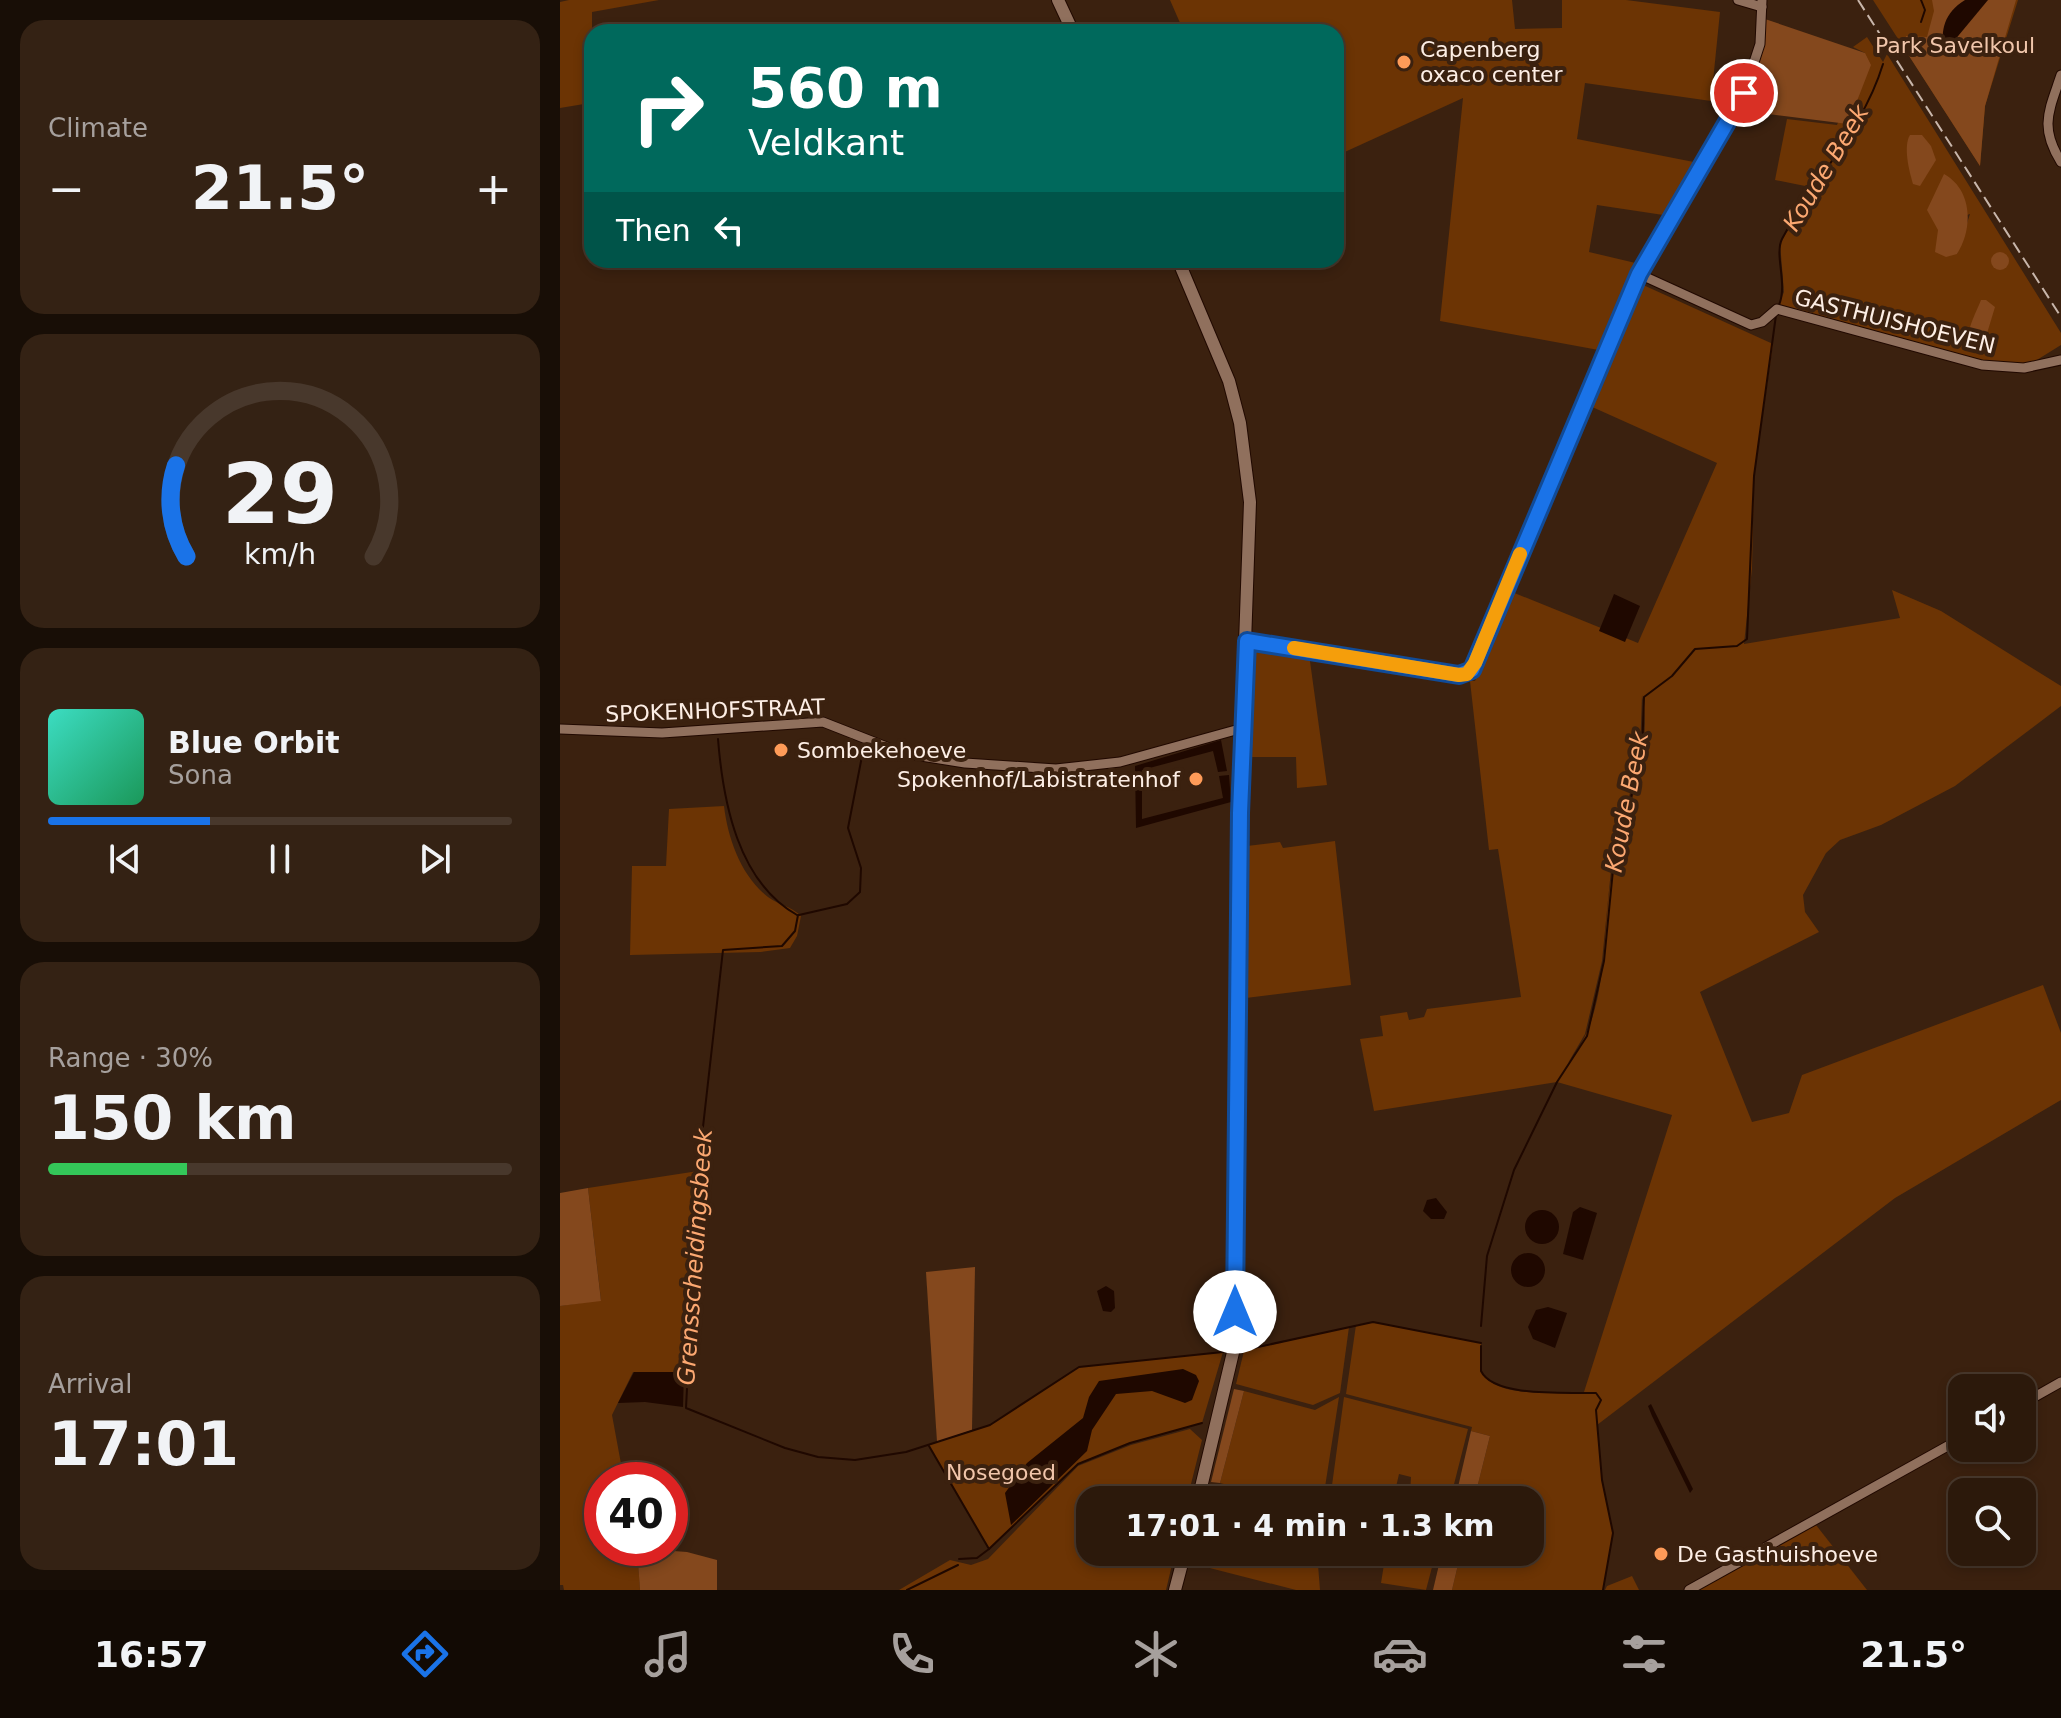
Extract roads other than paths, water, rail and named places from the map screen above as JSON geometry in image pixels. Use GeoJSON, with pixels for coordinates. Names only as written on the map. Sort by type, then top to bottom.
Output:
{"type":"FeatureCollection","features":[{"type":"Feature","properties":{"kind":"street"},"geometry":{"type":"LineString","coordinates":[[1058,0],[1069,24]]}},
{"type":"Feature","properties":{"kind":"street"},"geometry":{"type":"LineString","coordinates":[[1247,641],[1459,675],[1472,670],[1639,274],[1744,93],[1760,44],[1762,4],[1738,0]]}},
{"type":"Feature","properties":{"kind":"street"},"geometry":{"type":"LineString","coordinates":[[2061,75],[2047,116],[2047,131],[2061,162]]}},
{"type":"Feature","properties":{"kind":"street"},"geometry":{"type":"LineString","coordinates":[[1181,268],[1229,381],[1240,423],[1250,502],[1243,728],[1235,1344],[1201,1486]]}},
{"type":"Feature","properties":{"kind":"street","name":"GASTHUISHOEVEN"},"geometry":{"type":"LineString","coordinates":[[1639,274],[1751,325],[1762,322],[1777,309],[1811,322],[1982,365],[2024,368],[2061,360]]}},
{"type":"Feature","properties":{"kind":"street","name":"SPOKENHOFSTRAAT"},"geometry":{"type":"LineString","coordinates":[[560,729],[662,733],[823,722],[902,753],[965,763],[1056,769],[1120,762],[1243,728]]}},
{"type":"Feature","properties":{"kind":"street"},"geometry":{"type":"LineString","coordinates":[[2036,1396],[2061,1382]]}},
{"type":"Feature","properties":{"kind":"street"},"geometry":{"type":"LineString","coordinates":[[1689,1590],[1948,1446]]}},
{"type":"Feature","properties":{"kind":"street"},"geometry":{"type":"LineString","coordinates":[[1175,1590],[1181,1566]]}},
{"type":"Feature","properties":{"kind":"waterway","name":"Koude Beek"},"geometry":{"type":"LineString","coordinates":[[1921,0],[1925,10],[1921,22]]}},
{"type":"Feature","properties":{"kind":"waterway","name":"Koude Beek"},"geometry":{"type":"LineString","coordinates":[[1779,305],[1782,239],[1851,132],[1883,64]]}},
{"type":"Feature","properties":{"kind":"waterway","name":"Koude Beek"},"geometry":{"type":"LineString","coordinates":[[1481,1326],[1487,1256],[1514,1170],[1557,1082],[1587,1036],[1604,961],[1613,870],[1642,753],[1644,697],[1672,676],[1695,649],[1737,646],[1747,639],[1754,476],[1776,315]]}},
{"type":"Feature","properties":{"kind":"waterway"},"geometry":{"type":"LineString","coordinates":[[718,739],[730,814],[747,861],[777,901],[797,915]]}},
{"type":"Feature","properties":{"kind":"waterway"},"geometry":{"type":"LineString","coordinates":[[799,915],[847,904],[860,892],[861,868],[848,828],[863,751]]}},
{"type":"Feature","properties":{"kind":"waterway","name":"Grensscheidingsbeek"},"geometry":{"type":"LineString","coordinates":[[798,915],[795,931],[782,946],[723,950],[698,1171],[686,1408],[785,1448],[818,1457],[855,1460],[906,1452],[990,1425],[1079,1367],[1223,1352]]}},
{"type":"Feature","properties":{"kind":"waterway"},"geometry":{"type":"LineString","coordinates":[[1244,1350],[1373,1322],[1481,1343]]}},
{"type":"Feature","properties":{"kind":"waterway","name":"Koude Beek"},"geometry":{"type":"LineString","coordinates":[[1481,1346],[1481,1371],[1501,1386],[1533,1392],[1596,1393],[1601,1400],[1596,1410],[1602,1480],[1613,1533],[1603,1590]]}},
{"type":"Feature","properties":{"kind":"waterway"},"geometry":{"type":"LineString","coordinates":[[989,1549],[1078,1464],[1130,1443],[1202,1423]]}},
{"type":"Feature","properties":{"kind":"waterway"},"geometry":{"type":"LineString","coordinates":[[929,1446],[989,1549],[977,1558],[959,1559]]}},
{"type":"Feature","properties":{"kind":"waterway"},"geometry":{"type":"LineString","coordinates":[[907,1590],[958,1565]]}},
{"type":"Feature","properties":{"kind":"railway"},"geometry":{"type":"LineString","coordinates":[[1858,0],[2061,317]]}},
{"type":"Feature","properties":{"kind":"place","name":"Capenberg oxaco center"},"geometry":{"type":"Point","coordinates":[1404,62]}},
{"type":"Feature","properties":{"kind":"place","name":"Sombekehoeve"},"geometry":{"type":"Point","coordinates":[781,750]}},
{"type":"Feature","properties":{"kind":"place","name":"Spokenhof/Labistratenhof"},"geometry":{"type":"Point","coordinates":[1196,779]}},
{"type":"Feature","properties":{"kind":"place","name":"De Gasthuishoeve"},"geometry":{"type":"Point","coordinates":[1661,1554]}},
{"type":"Feature","properties":{"kind":"park label","name":"Park Savelkoul"},"geometry":{"type":"Point","coordinates":[1955,45]}},
{"type":"Feature","properties":{"kind":"park label","name":"Nosegoed"},"geometry":{"type":"Point","coordinates":[1001,1472]}}]}
